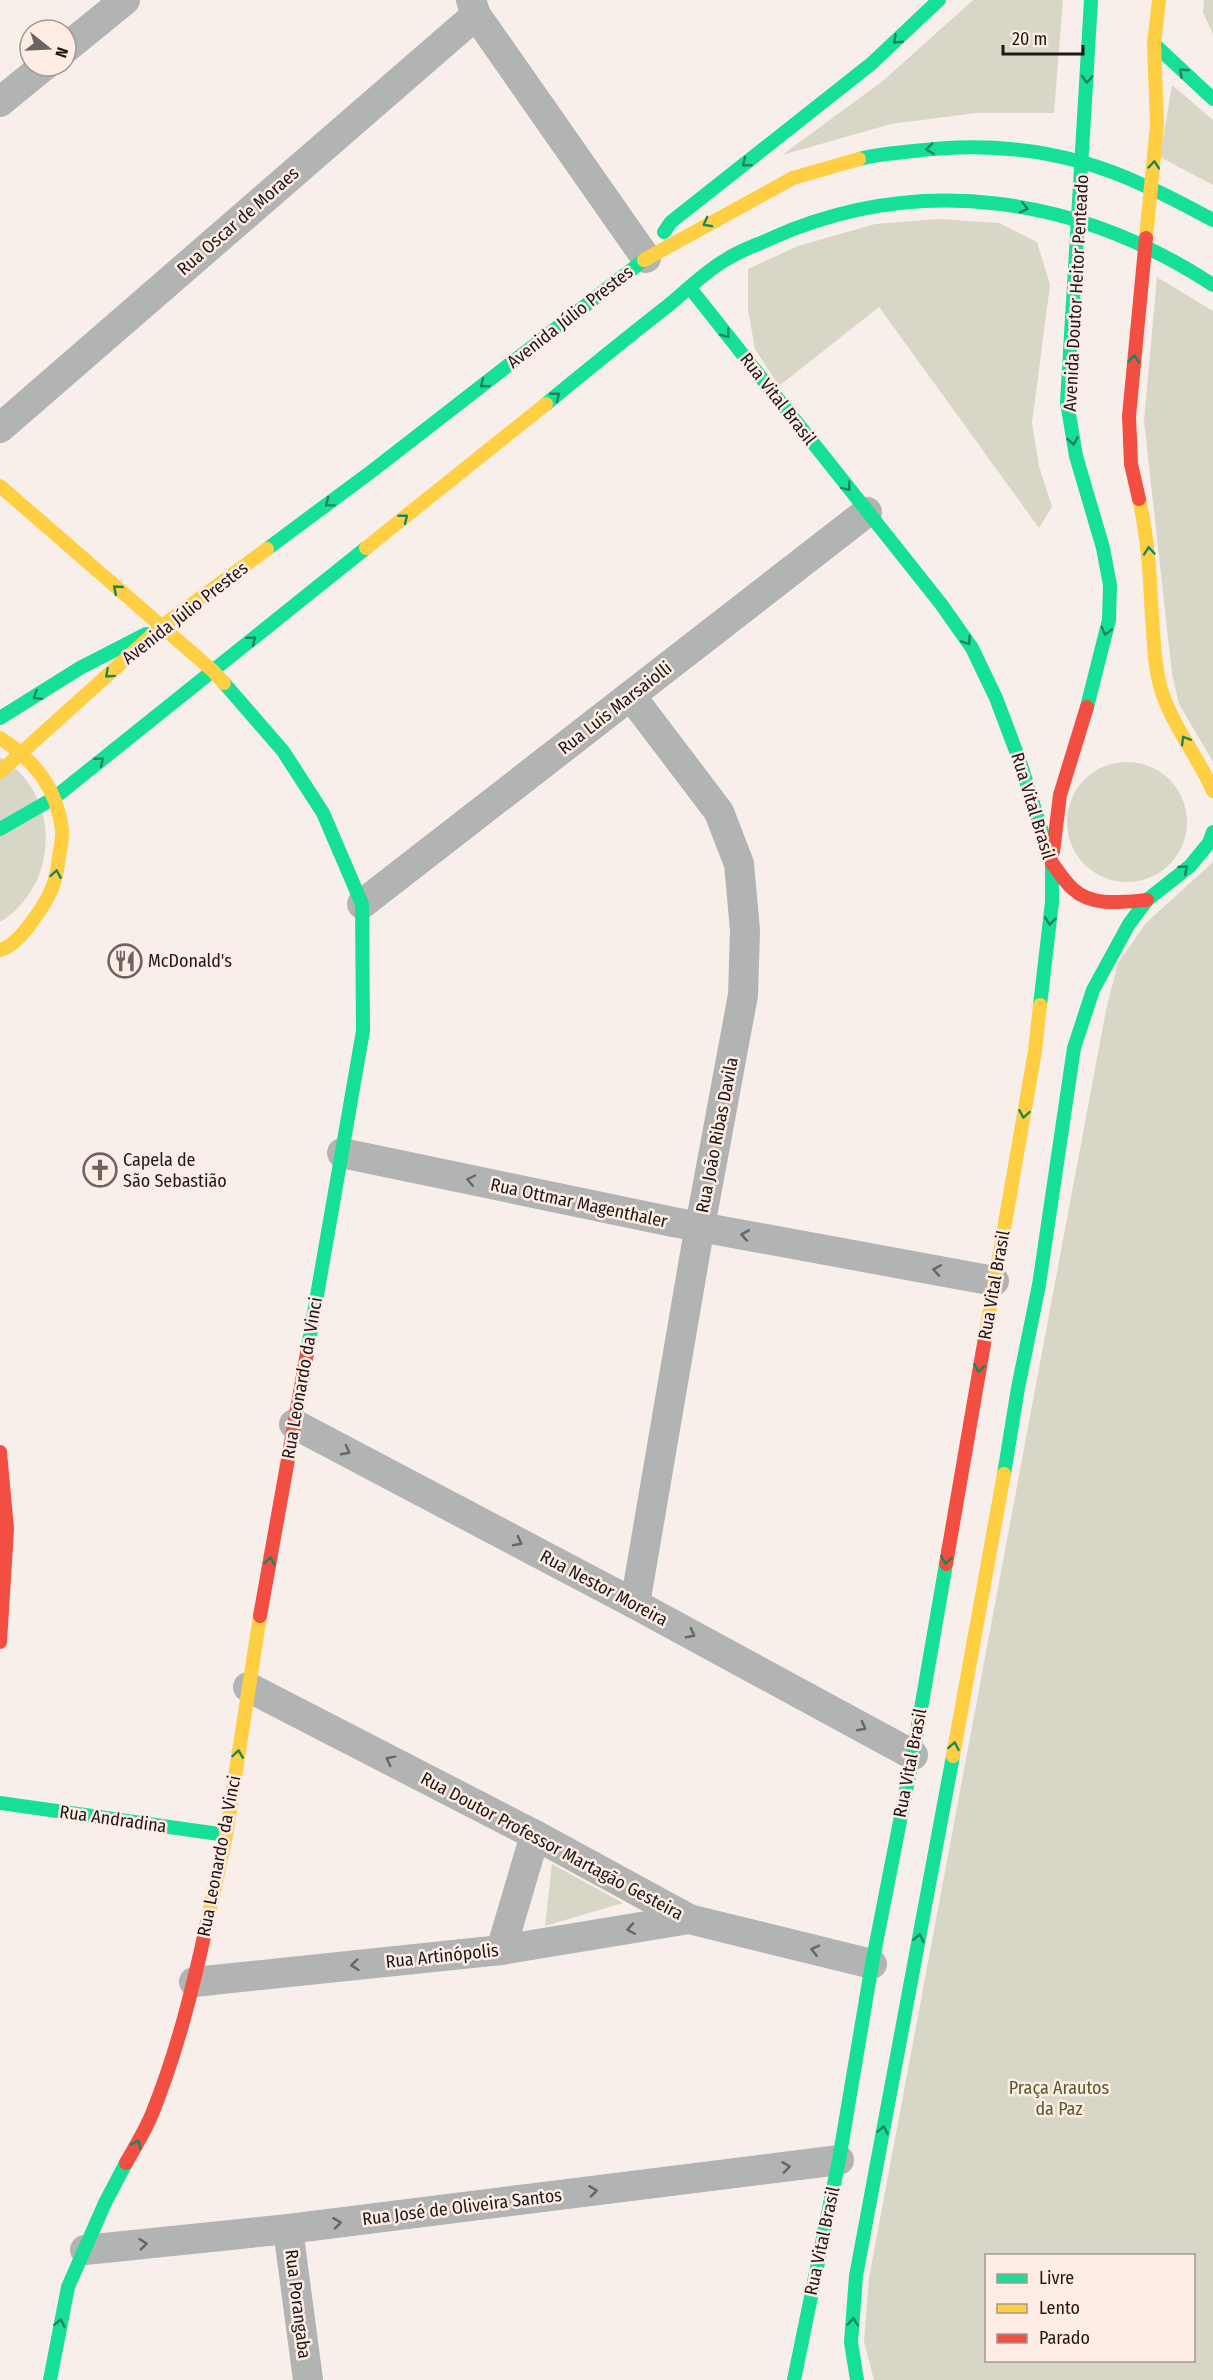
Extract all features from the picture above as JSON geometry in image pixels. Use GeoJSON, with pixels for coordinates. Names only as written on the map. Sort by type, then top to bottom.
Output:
{"type":"FeatureCollection","features":[{"type":"Feature","properties":{"kind":"main road"},"geometry":{"type":"LineString","coordinates":[[646,258],[671,222],[871,64],[939,0]]}},
{"type":"Feature","properties":{"kind":"main road","name":"Avenida Doutor Heitor Penteado"},"geometry":{"type":"LineString","coordinates":[[1052,863],[1060,795],[1082,726],[1109,620],[1110,585],[1103,548],[1076,456],[1068,402],[1091,0]]}},
{"type":"Feature","properties":{"kind":"main road"},"geometry":{"type":"LineString","coordinates":[[1159,0],[1154,44],[1157,125],[1129,416],[1131,464],[1147,534],[1155,663],[1161,690],[1176,726],[1213,791]]}},
{"type":"Feature","properties":{"kind":"main road"},"geometry":{"type":"LineString","coordinates":[[1154,44],[1213,99]]}},
{"type":"Feature","properties":{"kind":"main road","name":"Avenida Júlio Prestes"},"geometry":{"type":"LineString","coordinates":[[0,772],[161,627],[372,471],[646,258],[793,178],[868,157],[946,147],[988,146],[1042,153],[1095,165],[1142,184],[1213,220]]}},
{"type":"Feature","properties":{"kind":"main road"},"geometry":{"type":"LineString","coordinates":[[0,829],[54,798],[726,259],[771,238],[828,217],[882,206],[966,200],[1010,205],[1130,238],[1213,285]]}},
{"type":"Feature","properties":{"kind":"main road","name":"Rua Vital Brasil"},"geometry":{"type":"LineString","coordinates":[[690,288],[941,604],[972,648],[996,698],[1019,759],[1052,863],[1052,902],[1035,1052],[913,1755],[872,1964],[839,2160],[794,2380]]}},
{"type":"Feature","properties":{"kind":"main road","name":"Rua Leonardo da Vinci"},"geometry":{"type":"LineString","coordinates":[[0,486],[213,671],[284,751],[323,813],[362,904],[363,1031],[248,1687],[226,1835],[194,1982],[170,2065],[151,2116],[105,2203],[68,2287],[50,2380]]}},
{"type":"Feature","properties":{"kind":"main road"},"geometry":{"type":"LineString","coordinates":[[0,718],[80,668],[161,627]]}},
{"type":"Feature","properties":{"kind":"main road"},"geometry":{"type":"LineString","coordinates":[[0,738],[22,752],[43,776],[54,798],[62,831],[56,879],[50,897],[30,925],[2,952]]}},
{"type":"Feature","properties":{"kind":"main road"},"geometry":{"type":"LineString","coordinates":[[857,2380],[852,2342],[856,2276],[988,1566],[1018,1388],[1039,1285],[1074,1048],[1093,990],[1108,960],[1147,900],[1190,866],[1209,843],[1213,832]]}},
{"type":"Feature","properties":{"kind":"main road"},"geometry":{"type":"LineString","coordinates":[[1052,863],[1074,891],[1094,899],[1116,903],[1147,900]]}},
{"type":"Feature","properties":{"kind":"main road"},"geometry":{"type":"LineString","coordinates":[[0,1452],[8,1529],[0,1642]]}},
{"type":"Feature","properties":{"kind":"main road","name":"Rua Andradina"},"geometry":{"type":"LineString","coordinates":[[0,1803],[226,1835]]}},
{"type":"Feature","properties":{"kind":"street"},"geometry":{"type":"LineString","coordinates":[[78,38],[125,0]]}},
{"type":"Feature","properties":{"kind":"street"},"geometry":{"type":"LineString","coordinates":[[473,8],[646,258]]}},
{"type":"Feature","properties":{"kind":"street","name":"Rua Oscar de Moraes"},"geometry":{"type":"LineString","coordinates":[[0,428],[473,8]]}},
{"type":"Feature","properties":{"kind":"street"},"geometry":{"type":"LineString","coordinates":[[0,102],[29,78]]}},
{"type":"Feature","properties":{"kind":"street","name":"Rua Luís Marsaiolli"},"geometry":{"type":"LineString","coordinates":[[362,904],[867,512]]}},
{"type":"Feature","properties":{"kind":"street","name":"Rua João Ribas Davila"},"geometry":{"type":"LineString","coordinates":[[631,696],[718,812],[739,864],[745,930],[743,994],[700,1226],[635,1604]]}},
{"type":"Feature","properties":{"kind":"street","name":"Rua Ottmar Magenthaler"},"geometry":{"type":"LineString","coordinates":[[342,1154],[700,1226],[994,1281]]}},
{"type":"Feature","properties":{"kind":"street","name":"Rua Nestor Moreira"},"geometry":{"type":"LineString","coordinates":[[294,1424],[635,1604],[913,1755]]}},
{"type":"Feature","properties":{"kind":"street","name":"Rua Doutor Professor Martagão Gesteira"},"geometry":{"type":"LineString","coordinates":[[248,1687],[535,1835],[689,1919],[872,1964]]}},
{"type":"Feature","properties":{"kind":"street"},"geometry":{"type":"LineString","coordinates":[[501,1950],[535,1835]]}},
{"type":"Feature","properties":{"kind":"street","name":"Rua Artinópolis"},"geometry":{"type":"LineString","coordinates":[[194,1982],[501,1950],[689,1919]]}},
{"type":"Feature","properties":{"kind":"street","name":"Rua José de Oliveira Santos"},"geometry":{"type":"LineString","coordinates":[[85,2250],[288,2229],[839,2160]]}},
{"type":"Feature","properties":{"kind":"street","name":"Rua Porangaba"},"geometry":{"type":"LineString","coordinates":[[288,2229],[308,2380]]}},
{"type":"Feature","properties":{"kind":"green space"},"geometry":{"type":"Polygon","coordinates":[[[973,0],[1063,0],[1054,113],[976,113],[891,124],[782,155],[884,80],[973,0]]]}},
{"type":"Feature","properties":{"kind":"green space"},"geometry":{"type":"Polygon","coordinates":[[[1204,0],[1213,0],[1213,34],[1203,13],[1204,0]]]}},
{"type":"Feature","properties":{"kind":"green space"},"geometry":{"type":"Polygon","coordinates":[[[1172,85],[1213,120],[1213,185],[1160,157],[1172,85]]]}},
{"type":"Feature","properties":{"kind":"green space"},"geometry":{"type":"Polygon","coordinates":[[[939,219],[999,223],[1037,242],[1050,285],[1032,423],[1039,466],[1052,507],[1039,528],[879,307],[779,386],[755,349],[748,310],[748,269],[798,246],[875,224],[939,219]]]}},
{"type":"Feature","properties":{"kind":"green space"},"geometry":{"type":"Polygon","coordinates":[[[1157,277],[1213,311],[1213,762],[1179,704],[1172,674],[1144,421],[1157,277]]]}},
{"type":"Feature","properties":{"kind":"green space"},"geometry":{"type":"Polygon","coordinates":[[[0,757],[20,773],[35,793],[43,816],[46,840],[43,863],[34,886],[20,906],[0,922],[0,757]]]}},
{"type":"Feature","properties":{"kind":"green space"},"geometry":{"type":"Polygon","coordinates":[[[1127,762],[1150,766],[1170,779],[1183,799],[1187,822],[1183,845],[1170,865],[1150,878],[1127,882],[1104,878],[1084,865],[1071,845],[1067,822],[1071,799],[1084,779],[1104,766],[1127,762]]]}},
{"type":"Feature","properties":{"kind":"green space","name":"Praça Arautos da Paz"},"geometry":{"type":"Polygon","coordinates":[[[1213,862],[1213,2380],[874,2380],[864,2342],[869,2278],[1106,1010],[1118,963],[1146,923],[1213,862]]]}},
{"type":"Feature","properties":{"kind":"green space"},"geometry":{"type":"Polygon","coordinates":[[[552,1864],[623,1903],[545,1926],[552,1864]]]}},
{"type":"Feature","properties":{"kind":"traffic: fast"},"geometry":{"type":"LineString","coordinates":[[664,232],[671,222],[871,64],[939,0]]}},
{"type":"Feature","properties":{"kind":"traffic: fast"},"geometry":{"type":"LineString","coordinates":[[1087,707],[1109,620],[1110,585],[1103,548],[1076,456],[1067,402],[1091,0]]}},
{"type":"Feature","properties":{"kind":"traffic: fast"},"geometry":{"type":"LineString","coordinates":[[1154,44],[1213,99]]}},
{"type":"Feature","properties":{"kind":"traffic: fast"},"geometry":{"type":"LineString","coordinates":[[859,159],[944,148],[1002,148],[1031,152],[1060,157],[1116,173],[1213,220]]}},
{"type":"Feature","properties":{"kind":"traffic: fast"},"geometry":{"type":"LineString","coordinates":[[546,404],[704,275],[732,256],[828,217],[885,205],[942,201],[998,204],[1054,214],[1109,231],[1162,255],[1213,285]]}},
{"type":"Feature","properties":{"kind":"traffic: fast"},"geometry":{"type":"LineString","coordinates":[[267,549],[372,471],[644,260]]}},
{"type":"Feature","properties":{"kind":"traffic: fast"},"geometry":{"type":"LineString","coordinates":[[690,288],[941,604],[972,648],[996,698],[1019,759],[1052,863],[1052,902],[1040,1005]]}},
{"type":"Feature","properties":{"kind":"traffic: fast"},"geometry":{"type":"LineString","coordinates":[[0,829],[54,798],[366,548]]}},
{"type":"Feature","properties":{"kind":"traffic: fast"},"geometry":{"type":"LineString","coordinates":[[0,718],[80,668],[146,634]]}},
{"type":"Feature","properties":{"kind":"traffic: fast"},"geometry":{"type":"LineString","coordinates":[[224,683],[283,751],[323,813],[362,904],[363,1031],[307,1353]]}},
{"type":"Feature","properties":{"kind":"traffic: fast"},"geometry":{"type":"LineString","coordinates":[[1004,1474],[1018,1388],[1039,1285],[1074,1048],[1093,990],[1129,924],[1147,900],[1190,866],[1209,843],[1213,832]]}},
{"type":"Feature","properties":{"kind":"traffic: fast"},"geometry":{"type":"LineString","coordinates":[[794,2380],[839,2160],[872,1964],[913,1755],[946,1564]]}},
{"type":"Feature","properties":{"kind":"traffic: fast"},"geometry":{"type":"LineString","coordinates":[[857,2380],[851,2342],[856,2276],[953,1756]]}},
{"type":"Feature","properties":{"kind":"traffic: fast"},"geometry":{"type":"LineString","coordinates":[[0,1803],[226,1835]]}},
{"type":"Feature","properties":{"kind":"traffic: fast"},"geometry":{"type":"LineString","coordinates":[[50,2380],[68,2287],[105,2203],[126,2163]]}},
{"type":"Feature","properties":{"kind":"traffic: slow"},"geometry":{"type":"LineString","coordinates":[[1146,238],[1157,125],[1154,44],[1159,0]]}},
{"type":"Feature","properties":{"kind":"traffic: slow"},"geometry":{"type":"LineString","coordinates":[[644,260],[793,178],[859,159]]}},
{"type":"Feature","properties":{"kind":"traffic: slow"},"geometry":{"type":"LineString","coordinates":[[366,548],[546,404]]}},
{"type":"Feature","properties":{"kind":"traffic: slow"},"geometry":{"type":"LineString","coordinates":[[0,486],[224,683]]}},
{"type":"Feature","properties":{"kind":"traffic: slow"},"geometry":{"type":"LineString","coordinates":[[1139,499],[1147,543],[1159,680],[1172,716],[1213,791]]}},
{"type":"Feature","properties":{"kind":"traffic: slow"},"geometry":{"type":"LineString","coordinates":[[0,772],[161,627],[267,549]]}},
{"type":"Feature","properties":{"kind":"traffic: slow"},"geometry":{"type":"LineString","coordinates":[[0,738],[23,756],[42,776],[55,801],[62,833],[56,874],[49,895],[25,931],[10,945],[0,950]]}},
{"type":"Feature","properties":{"kind":"traffic: slow"},"geometry":{"type":"LineString","coordinates":[[985,1338],[1035,1051],[1040,1005]]}},
{"type":"Feature","properties":{"kind":"traffic: slow"},"geometry":{"type":"LineString","coordinates":[[953,1756],[1004,1474]]}},
{"type":"Feature","properties":{"kind":"traffic: slow"},"geometry":{"type":"LineString","coordinates":[[207,1923],[226,1835],[260,1616]]}},
{"type":"Feature","properties":{"kind":"traffic: jam"},"geometry":{"type":"LineString","coordinates":[[1139,499],[1131,464],[1129,416],[1146,238]]}},
{"type":"Feature","properties":{"kind":"traffic: jam"},"geometry":{"type":"LineString","coordinates":[[1053,852],[1060,795],[1087,707]]}},
{"type":"Feature","properties":{"kind":"traffic: jam"},"geometry":{"type":"LineString","coordinates":[[1052,863],[1070,886],[1089,899],[1108,902],[1147,900]]}},
{"type":"Feature","properties":{"kind":"traffic: jam"},"geometry":{"type":"LineString","coordinates":[[946,1564],[985,1338]]}},
{"type":"Feature","properties":{"kind":"traffic: jam"},"geometry":{"type":"LineString","coordinates":[[260,1616],[307,1353]]}},
{"type":"Feature","properties":{"kind":"traffic: jam"},"geometry":{"type":"LineString","coordinates":[[0,1452],[7,1529],[0,1642]]}},
{"type":"Feature","properties":{"kind":"traffic: jam"},"geometry":{"type":"LineString","coordinates":[[126,2163],[140,2139],[161,2091],[190,1996],[207,1923]]}},
{"type":"Feature","properties":{"kind":"place","name":"McDonald's"},"geometry":{"type":"Point","coordinates":[125,961]}},
{"type":"Feature","properties":{"kind":"place","name":"Capela de São Sebastião"},"geometry":{"type":"Point","coordinates":[100,1170]}}]}
